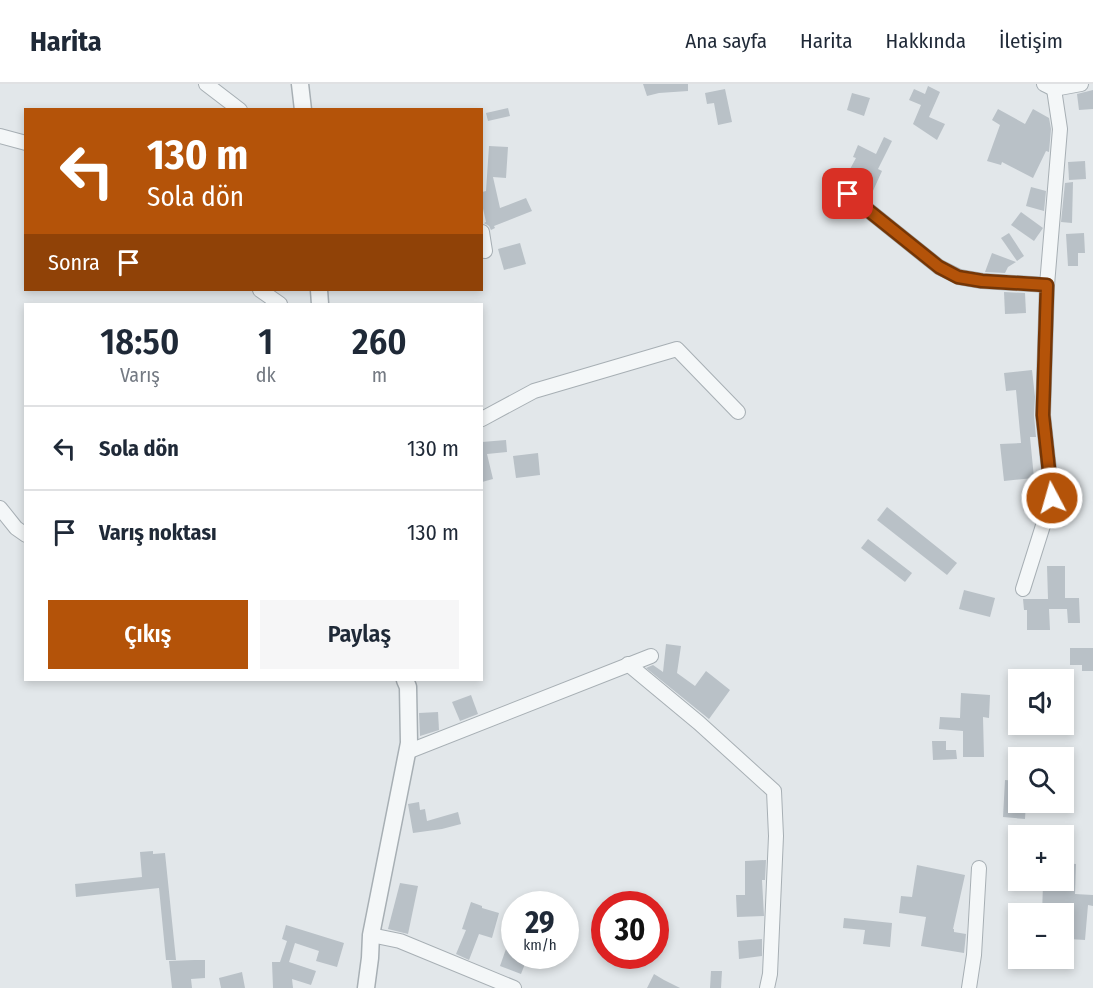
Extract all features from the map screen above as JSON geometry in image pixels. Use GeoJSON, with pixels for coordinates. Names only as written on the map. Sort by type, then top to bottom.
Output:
{"type":"FeatureCollection","features":[{"type":"Feature","properties":{"kind":"street"},"geometry":{"type":"LineString","coordinates":[[206,84],[237,108]]}},
{"type":"Feature","properties":{"kind":"street"},"geometry":{"type":"LineString","coordinates":[[300,84],[303,108]]}},
{"type":"Feature","properties":{"kind":"street"},"geometry":{"type":"LineString","coordinates":[[1023,589],[1052,498],[1043,415],[1047,285],[1060,129],[1049,87],[1081,84]]}},
{"type":"Feature","properties":{"kind":"street"},"geometry":{"type":"LineString","coordinates":[[0,136],[24,142]]}},
{"type":"Feature","properties":{"kind":"street"},"geometry":{"type":"LineString","coordinates":[[848,194],[939,267],[958,277],[982,281],[1047,285]]}},
{"type":"Feature","properties":{"kind":"street"},"geometry":{"type":"LineString","coordinates":[[483,238],[485,251]]}},
{"type":"Feature","properties":{"kind":"street"},"geometry":{"type":"LineString","coordinates":[[261,291],[279,303]]}},
{"type":"Feature","properties":{"kind":"street"},"geometry":{"type":"LineString","coordinates":[[483,418],[534,391],[677,349],[738,412]]}},
{"type":"Feature","properties":{"kind":"street"},"geometry":{"type":"LineString","coordinates":[[0,508],[16,528],[24,534]]}},
{"type":"Feature","properties":{"kind":"street"},"geometry":{"type":"LineString","coordinates":[[407,752],[651,656]]}},
{"type":"Feature","properties":{"kind":"street"},"geometry":{"type":"LineString","coordinates":[[628,664],[699,723],[774,791],[776,836],[770,974],[767,988]]}},
{"type":"Feature","properties":{"kind":"street"},"geometry":{"type":"LineString","coordinates":[[366,988],[371,934],[409,743],[407,682]]}},
{"type":"Feature","properties":{"kind":"street"},"geometry":{"type":"LineString","coordinates":[[969,988],[974,955],[979,868]]}},
{"type":"Feature","properties":{"kind":"street"},"geometry":{"type":"LineString","coordinates":[[371,934],[400,941],[514,988]]}},
{"type":"Feature","properties":{"kind":"building"},"geometry":{"type":"Polygon","coordinates":[[[643,84],[688,84],[688,91],[647,96],[643,84]]]}},
{"type":"Feature","properties":{"kind":"building"},"geometry":{"type":"Polygon","coordinates":[[[928,86],[940,92],[929,117],[945,124],[937,140],[913,124],[921,105],[909,100],[914,89],[925,94],[928,86]]]}},
{"type":"Feature","properties":{"kind":"building"},"geometry":{"type":"Polygon","coordinates":[[[725,89],[732,122],[718,125],[714,103],[707,104],[705,93],[725,89]]]}},
{"type":"Feature","properties":{"kind":"building"},"geometry":{"type":"Polygon","coordinates":[[[1093,90],[1093,109],[1079,110],[1077,94],[1093,90]]]}},
{"type":"Feature","properties":{"kind":"building"},"geometry":{"type":"Polygon","coordinates":[[[852,93],[870,98],[864,116],[847,110],[852,93]]]}},
{"type":"Feature","properties":{"kind":"building"},"geometry":{"type":"Polygon","coordinates":[[[508,108],[510,116],[488,121],[486,113],[508,108]]]}},
{"type":"Feature","properties":{"kind":"building"},"geometry":{"type":"Polygon","coordinates":[[[998,109],[1025,124],[1033,109],[1049,118],[1051,129],[1049,152],[1046,151],[1033,178],[1002,162],[1001,165],[987,161],[1000,125],[992,120],[998,109]]]}},
{"type":"Feature","properties":{"kind":"building"},"geometry":{"type":"Polygon","coordinates":[[[884,137],[892,141],[878,169],[882,171],[872,193],[854,185],[859,176],[849,171],[856,158],[853,157],[858,145],[876,154],[884,137]]]}},
{"type":"Feature","properties":{"kind":"building"},"geometry":{"type":"Polygon","coordinates":[[[489,146],[508,147],[506,178],[493,177],[500,208],[526,198],[532,211],[494,226],[495,228],[491,230],[484,223],[486,222],[483,192],[486,191],[489,146]]]}},
{"type":"Feature","properties":{"kind":"building"},"geometry":{"type":"Polygon","coordinates":[[[1085,161],[1086,179],[1069,180],[1068,162],[1085,161]]]}},
{"type":"Feature","properties":{"kind":"building"},"geometry":{"type":"Polygon","coordinates":[[[1073,182],[1072,223],[1061,222],[1065,183],[1073,182]]]}},
{"type":"Feature","properties":{"kind":"building"},"geometry":{"type":"Polygon","coordinates":[[[1031,187],[1046,191],[1044,211],[1026,206],[1031,187]]]}},
{"type":"Feature","properties":{"kind":"building"},"geometry":{"type":"Polygon","coordinates":[[[1021,212],[1043,228],[1034,241],[1011,225],[1021,212]]]}},
{"type":"Feature","properties":{"kind":"building"},"geometry":{"type":"Polygon","coordinates":[[[1009,233],[1024,256],[1017,261],[1001,238],[1009,233]]]}},
{"type":"Feature","properties":{"kind":"building"},"geometry":{"type":"Polygon","coordinates":[[[1084,233],[1085,253],[1078,253],[1078,266],[1068,266],[1066,234],[1084,233]]]}},
{"type":"Feature","properties":{"kind":"building"},"geometry":{"type":"Polygon","coordinates":[[[520,243],[526,264],[504,270],[498,249],[520,243]]]}},
{"type":"Feature","properties":{"kind":"building"},"geometry":{"type":"Polygon","coordinates":[[[992,253],[1016,262],[1008,267],[1005,273],[985,272],[992,253]]]}},
{"type":"Feature","properties":{"kind":"building"},"geometry":{"type":"Polygon","coordinates":[[[1004,292],[1025,293],[1026,313],[1005,314],[1004,292]]]}},
{"type":"Feature","properties":{"kind":"building"},"geometry":{"type":"Polygon","coordinates":[[[1032,370],[1036,437],[1030,437],[1034,478],[1004,481],[1000,444],[1021,443],[1016,390],[1006,391],[1004,373],[1032,370]]]}},
{"type":"Feature","properties":{"kind":"building"},"geometry":{"type":"Polygon","coordinates":[[[506,440],[507,452],[487,454],[493,479],[483,482],[483,442],[506,440]]]}},
{"type":"Feature","properties":{"kind":"building"},"geometry":{"type":"Polygon","coordinates":[[[538,453],[540,475],[516,478],[513,456],[538,453]]]}},
{"type":"Feature","properties":{"kind":"building"},"geometry":{"type":"Polygon","coordinates":[[[887,507],[957,563],[947,575],[877,520],[887,507]]]}},
{"type":"Feature","properties":{"kind":"building"},"geometry":{"type":"Polygon","coordinates":[[[868,539],[912,573],[905,582],[861,548],[868,539]]]}},
{"type":"Feature","properties":{"kind":"building"},"geometry":{"type":"Polygon","coordinates":[[[1047,566],[1065,566],[1065,598],[1079,598],[1080,623],[1068,623],[1067,609],[1049,609],[1050,630],[1027,630],[1027,610],[1024,610],[1023,599],[1048,599],[1047,566]]]}},
{"type":"Feature","properties":{"kind":"building"},"geometry":{"type":"Polygon","coordinates":[[[964,590],[995,598],[990,617],[959,609],[964,590]]]}},
{"type":"Feature","properties":{"kind":"building"},"geometry":{"type":"Polygon","coordinates":[[[666,644],[681,646],[677,673],[695,686],[706,671],[730,690],[709,719],[646,668],[653,665],[663,672],[666,644]]]}},
{"type":"Feature","properties":{"kind":"building"},"geometry":{"type":"Polygon","coordinates":[[[1070,648],[1093,648],[1093,671],[1082,671],[1082,665],[1070,665],[1070,648]]]}},
{"type":"Feature","properties":{"kind":"building"},"geometry":{"type":"Polygon","coordinates":[[[961,693],[990,695],[989,718],[983,717],[984,757],[963,757],[963,731],[939,729],[940,717],[960,718],[961,693]]]}},
{"type":"Feature","properties":{"kind":"building"},"geometry":{"type":"Polygon","coordinates":[[[471,695],[478,714],[460,721],[452,702],[471,695]]]}},
{"type":"Feature","properties":{"kind":"building"},"geometry":{"type":"Polygon","coordinates":[[[438,712],[439,730],[420,736],[419,713],[438,712]]]}},
{"type":"Feature","properties":{"kind":"building"},"geometry":{"type":"Polygon","coordinates":[[[932,741],[946,741],[946,750],[956,750],[957,759],[933,760],[932,741]]]}},
{"type":"Feature","properties":{"kind":"building"},"geometry":{"type":"Polygon","coordinates":[[[1005,780],[1008,780],[1008,813],[1025,813],[1025,819],[1003,817],[1005,780]]]}},
{"type":"Feature","properties":{"kind":"building"},"geometry":{"type":"Polygon","coordinates":[[[419,802],[420,810],[425,809],[427,821],[458,812],[461,824],[413,833],[408,804],[419,802]]]}},
{"type":"Feature","properties":{"kind":"building"},"geometry":{"type":"Polygon","coordinates":[[[153,851],[153,854],[165,853],[176,960],[166,960],[159,888],[76,897],[75,884],[142,877],[140,852],[153,851]]]}},
{"type":"Feature","properties":{"kind":"building"},"geometry":{"type":"Polygon","coordinates":[[[766,860],[765,880],[762,880],[764,916],[737,917],[736,895],[745,895],[745,861],[766,860]]]}},
{"type":"Feature","properties":{"kind":"building"},"geometry":{"type":"Polygon","coordinates":[[[1074,864],[1076,864],[1075,894],[1093,895],[1093,906],[1088,905],[1085,940],[1074,939],[1074,903],[1042,903],[1043,891],[1074,891],[1074,864]]]}},
{"type":"Feature","properties":{"kind":"building"},"geometry":{"type":"Polygon","coordinates":[[[917,865],[965,875],[953,929],[954,932],[966,934],[964,953],[921,946],[926,917],[899,913],[901,896],[912,897],[917,865]]]}},
{"type":"Feature","properties":{"kind":"building"},"geometry":{"type":"Polygon","coordinates":[[[400,883],[418,886],[408,934],[388,929],[400,883]]]}},
{"type":"Feature","properties":{"kind":"building"},"geometry":{"type":"Polygon","coordinates":[[[471,902],[499,913],[492,938],[479,934],[469,960],[456,954],[466,930],[462,929],[471,902]]]}},
{"type":"Feature","properties":{"kind":"building"},"geometry":{"type":"Polygon","coordinates":[[[844,918],[892,923],[890,947],[863,944],[865,930],[843,928],[844,918]]]}},
{"type":"Feature","properties":{"kind":"building"},"geometry":{"type":"Polygon","coordinates":[[[286,925],[344,943],[337,967],[316,961],[319,951],[295,943],[289,962],[316,971],[311,985],[292,979],[293,988],[273,988],[272,962],[280,962],[287,941],[282,939],[286,925]]]}},
{"type":"Feature","properties":{"kind":"building"},"geometry":{"type":"Polygon","coordinates":[[[762,939],[762,956],[739,959],[738,941],[762,939]]]}},
{"type":"Feature","properties":{"kind":"building"},"geometry":{"type":"Polygon","coordinates":[[[205,960],[205,978],[191,979],[192,988],[172,988],[169,961],[205,960]]]}},
{"type":"Feature","properties":{"kind":"building"},"geometry":{"type":"Polygon","coordinates":[[[508,969],[523,969],[521,974],[508,969]]]}},
{"type":"Feature","properties":{"kind":"building"},"geometry":{"type":"Polygon","coordinates":[[[711,971],[722,971],[721,988],[710,988],[711,971]]]}},
{"type":"Feature","properties":{"kind":"building"},"geometry":{"type":"Polygon","coordinates":[[[242,972],[245,988],[221,988],[219,978],[242,972]]]}},
{"type":"Feature","properties":{"kind":"building"},"geometry":{"type":"Polygon","coordinates":[[[654,974],[664,980],[680,988],[647,988],[654,974]]]}},
{"type":"Feature","properties":{"kind":"route"},"geometry":{"type":"LineString","coordinates":[[848,194],[939,267],[958,277],[982,281],[1047,285],[1043,415],[1052,498]]}}]}
